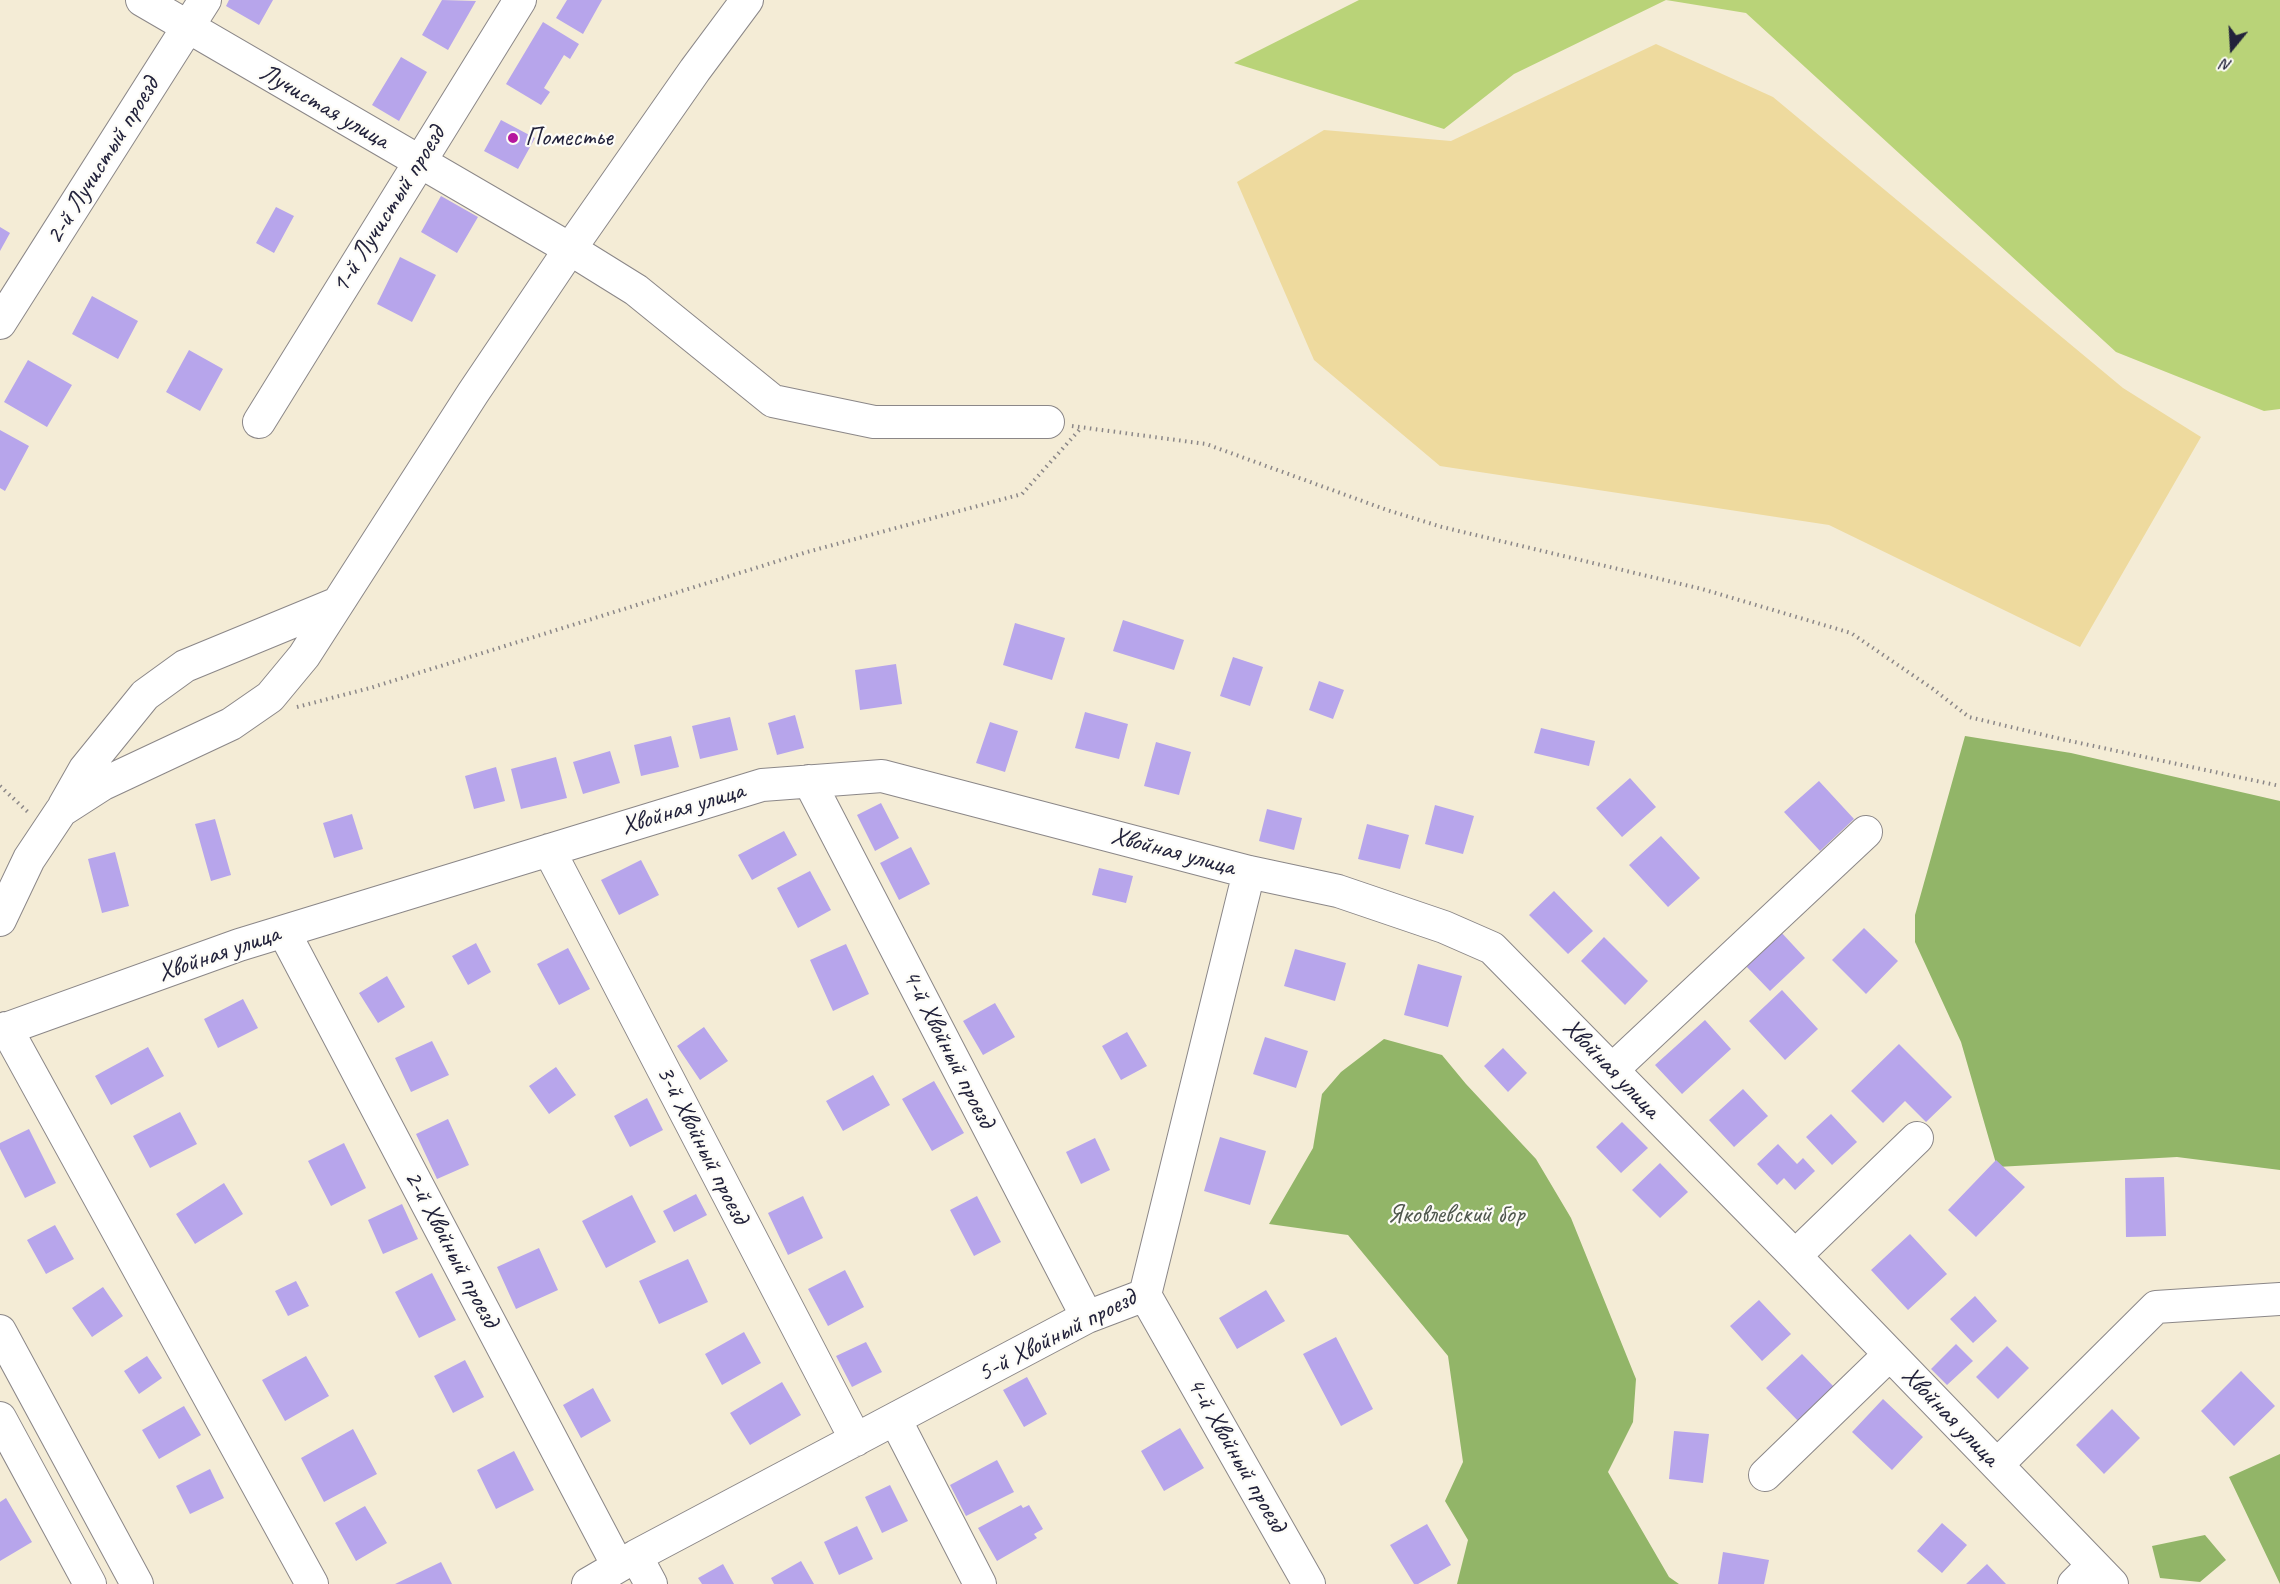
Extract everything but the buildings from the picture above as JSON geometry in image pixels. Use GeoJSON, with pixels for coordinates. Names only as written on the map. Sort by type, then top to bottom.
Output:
{"type":"FeatureCollection","features":[{"type":"Feature","properties":{"kind":"street","name":"Лучистая улица"},"geometry":{"type":"LineString","coordinates":[[142,0],[570,249],[636,290],[773,401],[874,422],[1048,422]]}},
{"type":"Feature","properties":{"kind":"street","name":"2-й Лучистый проезд"},"geometry":{"type":"LineString","coordinates":[[0,323],[205,0]]}},
{"type":"Feature","properties":{"kind":"street","name":"1-й Лучистый проезд"},"geometry":{"type":"LineString","coordinates":[[259,422],[418,161],[520,0]]}},
{"type":"Feature","properties":{"kind":"street"},"geometry":{"type":"LineString","coordinates":[[54,821],[103,784],[231,724],[270,697],[304,656],[473,393],[570,249],[695,70],[747,0]]}},
{"type":"Feature","properties":{"kind":"street"},"geometry":{"type":"LineString","coordinates":[[0,920],[29,859],[85,770],[145,695],[185,666],[338,603]]}},
{"type":"Feature","properties":{"kind":"street","name":"Хвойная улица"},"geometry":{"type":"LineString","coordinates":[[3,1030],[239,945],[762,785],[882,776],[1249,872],[1338,891],[1444,927],[1492,948],[1997,1465],[2093,1578]]}},
{"type":"Feature","properties":{"kind":"street","name":"4-й Хвойный проезд"},"geometry":{"type":"LineString","coordinates":[[809,781],[1087,1317]]}},
{"type":"Feature","properties":{"kind":"street"},"geometry":{"type":"LineString","coordinates":[[1612,1070],[1866,832]]}},
{"type":"Feature","properties":{"kind":"street","name":"3-й Хвойный проезд"},"geometry":{"type":"LineString","coordinates":[[549,850],[856,1440]]}},
{"type":"Feature","properties":{"kind":"street","name":"5-й Хвойный проезд"},"geometry":{"type":"LineString","coordinates":[[588,1584],[627,1561],[1087,1317],[1145,1295],[1249,872]]}},
{"type":"Feature","properties":{"kind":"street","name":"2-й Хвойный проезд"},"geometry":{"type":"LineString","coordinates":[[284,932],[627,1561],[651,1584]]}},
{"type":"Feature","properties":{"kind":"street"},"geometry":{"type":"LineString","coordinates":[[3,1030],[312,1584]]}},
{"type":"Feature","properties":{"kind":"street"},"geometry":{"type":"LineString","coordinates":[[1795,1256],[1917,1138]]}},
{"type":"Feature","properties":{"kind":"street","name":"4-й Хвойный проезд"},"geometry":{"type":"LineString","coordinates":[[1145,1295],[1309,1584]]}},
{"type":"Feature","properties":{"kind":"street"},"geometry":{"type":"LineString","coordinates":[[1997,1465],[2156,1307],[2280,1299]]}},
{"type":"Feature","properties":{"kind":"street"},"geometry":{"type":"LineString","coordinates":[[0,1331],[137,1584]]}},
{"type":"Feature","properties":{"kind":"street"},"geometry":{"type":"LineString","coordinates":[[1765,1475],[1889,1355]]}},
{"type":"Feature","properties":{"kind":"street"},"geometry":{"type":"LineString","coordinates":[[0,1418],[90,1584]]}},
{"type":"Feature","properties":{"kind":"street"},"geometry":{"type":"LineString","coordinates":[[895,1419],[980,1584]]}},
{"type":"Feature","properties":{"kind":"path"},"geometry":{"type":"LineString","coordinates":[[1048,422],[1206,444],[1442,527],[1702,589],[1851,633],[1969,717],[2280,786]]}},
{"type":"Feature","properties":{"kind":"path"},"geometry":{"type":"LineString","coordinates":[[295,708],[370,688],[807,552],[1022,494],[1082,427]]}},
{"type":"Feature","properties":{"kind":"path"},"geometry":{"type":"LineString","coordinates":[[0,786],[54,821]]}},
{"type":"Feature","properties":{"kind":"green space"},"geometry":{"type":"Polygon","coordinates":[[[1359,0],[1666,0],[1514,74],[1444,129],[1234,63],[1359,0]]]}},
{"type":"Feature","properties":{"kind":"green space"},"geometry":{"type":"Polygon","coordinates":[[[1666,0],[2280,0],[2280,409],[2264,411],[2116,352],[1746,13],[1666,0]]]}},
{"type":"Feature","properties":{"kind":"green space"},"geometry":{"type":"Polygon","coordinates":[[[1965,736],[2071,753],[2280,801],[2280,1170],[2177,1157],[1997,1167],[1961,1042],[1915,942],[1915,915],[1965,736]]]}},
{"type":"Feature","properties":{"kind":"green space","name":"Яковлевский бор"},"geometry":{"type":"Polygon","coordinates":[[[1384,1039],[1442,1055],[1536,1159],[1571,1218],[1636,1379],[1633,1422],[1608,1472],[1669,1577],[1679,1584],[1457,1584],[1468,1540],[1445,1501],[1463,1462],[1448,1356],[1348,1235],[1269,1224],[1313,1148],[1322,1094],[1341,1072],[1384,1039]]]}},
{"type":"Feature","properties":{"kind":"green space"},"geometry":{"type":"Polygon","coordinates":[[[2280,1454],[2280,1584],[2229,1477],[2280,1454]]]}},
{"type":"Feature","properties":{"kind":"green space"},"geometry":{"type":"Polygon","coordinates":[[[2205,1535],[2226,1560],[2200,1582],[2160,1578],[2152,1546],[2205,1535]]]}},
{"type":"Feature","properties":{"kind":"sand"},"geometry":{"type":"Polygon","coordinates":[[[1656,44],[1773,97],[2123,388],[2201,437],[2080,647],[1829,525],[1440,466],[1314,360],[1237,182],[1324,130],[1451,141],[1656,44]]]}},
{"type":"Feature","properties":{"kind":"place","name":"Поместье"},"geometry":{"type":"Point","coordinates":[513,138]}}]}
